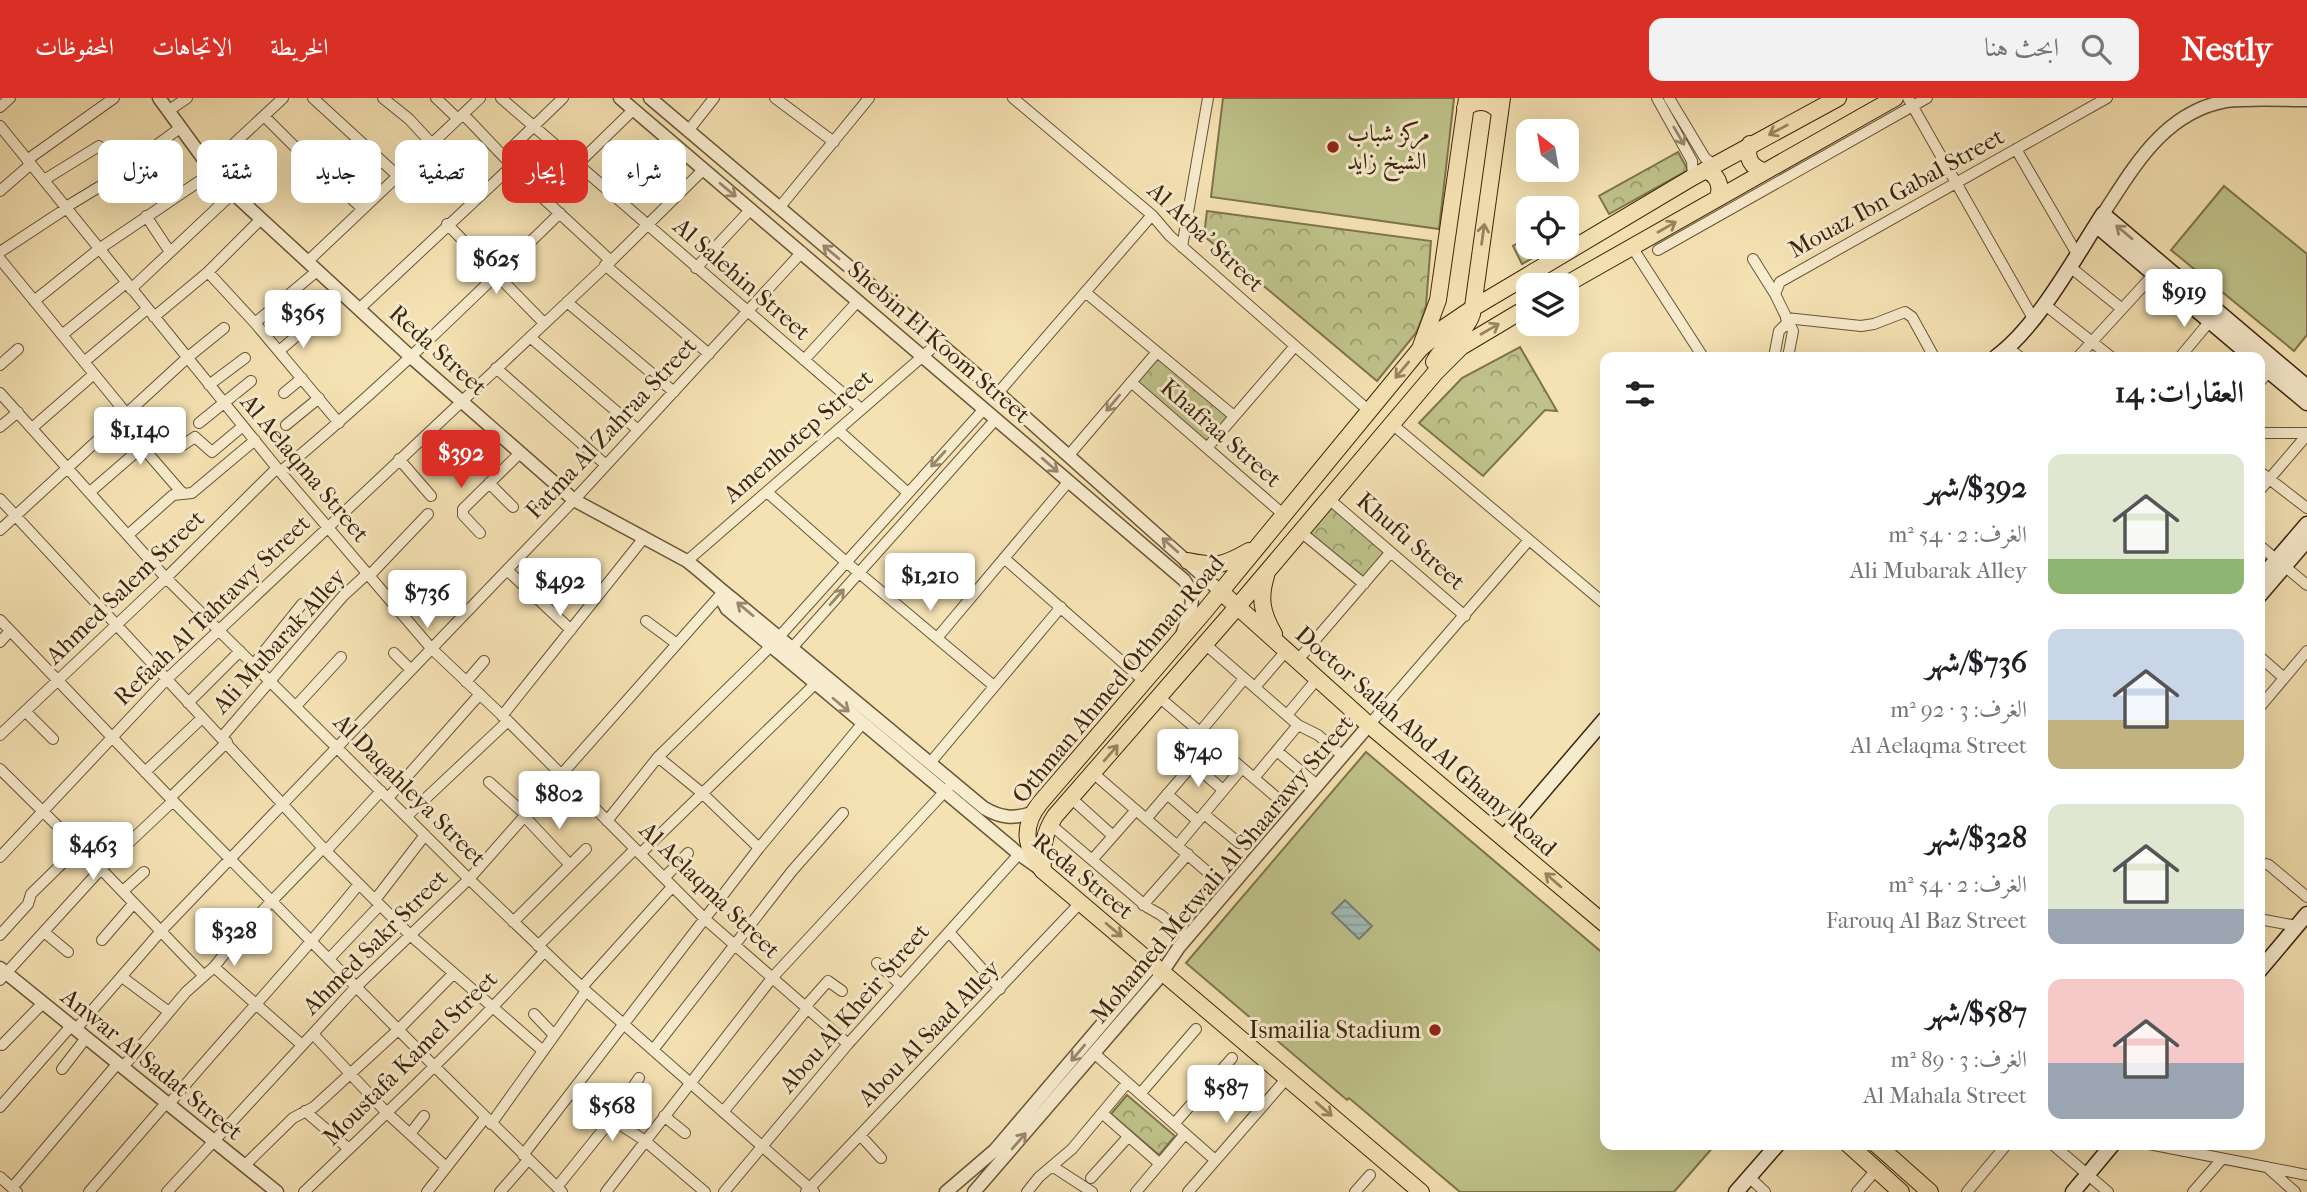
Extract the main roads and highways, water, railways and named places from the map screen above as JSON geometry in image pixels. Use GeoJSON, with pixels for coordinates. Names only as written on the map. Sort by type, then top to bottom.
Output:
{"type":"FeatureCollection","features":[{"type":"Feature","properties":{"kind":"main road","name":"Othman Ahmed Othman Road"},"geometry":{"type":"LineString","coordinates":[[1042,871],[1029,849],[1030,819],[1420,349],[1445,327],[1473,308],[1704,170],[1838,98]]}},
{"type":"Feature","properties":{"kind":"main road"},"geometry":{"type":"LineString","coordinates":[[1579,277],[1895,98]]}},
{"type":"Feature","properties":{"kind":"main road"},"geometry":{"type":"LineString","coordinates":[[1420,349],[1438,300],[1466,103],[1501,105],[1471,319],[1437,356],[1426,384]]}},
{"type":"Feature","properties":{"kind":"main road"},"geometry":{"type":"LineString","coordinates":[[1750,144],[1750,162],[1765,171]]}},
{"type":"Feature","properties":{"kind":"main road"},"geometry":{"type":"LineString","coordinates":[[1704,170],[1717,178],[1720,188],[1718,197]]}},
{"type":"Feature","properties":{"kind":"main road"},"geometry":{"type":"LineString","coordinates":[[2014,352],[2099,220]]}},
{"type":"Feature","properties":{"kind":"main road"},"geometry":{"type":"LineString","coordinates":[[2099,220],[2154,274],[2246,352]]}},
{"type":"Feature","properties":{"kind":"main road"},"geometry":{"type":"LineString","coordinates":[[2099,220],[2263,352]]}},
{"type":"Feature","properties":{"kind":"main road","name":"Othman Ahmed Othman Road"},"geometry":{"type":"LineString","coordinates":[[1042,871],[1043,844],[1048,827],[1071,798],[1268,572],[1426,384],[1461,346],[1516,314]]}},
{"type":"Feature","properties":{"kind":"main road"},"geometry":{"type":"LineString","coordinates":[[2265,353],[2307,387]]}},
{"type":"Feature","properties":{"kind":"main road"},"geometry":{"type":"LineString","coordinates":[[2265,368],[2307,403]]}},
{"type":"Feature","properties":{"kind":"main road"},"geometry":{"type":"LineString","coordinates":[[1336,449],[1344,460],[1356,466]]}},
{"type":"Feature","properties":{"kind":"main road"},"geometry":{"type":"LineString","coordinates":[[2265,587],[2307,524]]}},
{"type":"Feature","properties":{"kind":"main road"},"geometry":{"type":"LineString","coordinates":[[2265,575],[2307,540]]}},
{"type":"Feature","properties":{"kind":"main road"},"geometry":{"type":"LineString","coordinates":[[1188,561],[1221,565],[1260,544]]}},
{"type":"Feature","properties":{"kind":"main road"},"geometry":{"type":"LineString","coordinates":[[1268,572],[1261,602],[1263,613],[1288,653]]}},
{"type":"Feature","properties":{"kind":"main road"},"geometry":{"type":"LineString","coordinates":[[1220,591],[1234,611]]}},
{"type":"Feature","properties":{"kind":"main road"},"geometry":{"type":"LineString","coordinates":[[1204,612],[1234,611]]}},
{"type":"Feature","properties":{"kind":"main road","name":"Doctor Salah Abd Al Ghany Road"},"geometry":{"type":"LineString","coordinates":[[1234,611],[1259,626],[1369,725],[1600,919]]}},
{"type":"Feature","properties":{"kind":"main road"},"geometry":{"type":"LineString","coordinates":[[1504,837],[1600,725]]}},
{"type":"Feature","properties":{"kind":"main road"},"geometry":{"type":"LineString","coordinates":[[1030,819],[1036,832],[1048,827]]}},
{"type":"Feature","properties":{"kind":"main road","name":"Reda Street"},"geometry":{"type":"LineString","coordinates":[[1042,871],[1159,967],[1421,1192]]}},
{"type":"Feature","properties":{"kind":"main road"},"geometry":{"type":"LineString","coordinates":[[2265,956],[2307,914]]}},
{"type":"Feature","properties":{"kind":"main road"},"geometry":{"type":"LineString","coordinates":[[1736,1192],[1773,1150]]}},
{"type":"Feature","properties":{"kind":"main road"},"geometry":{"type":"LineString","coordinates":[[1854,1150],[1901,1192]]}},
{"type":"Feature","properties":{"kind":"main road"},"geometry":{"type":"LineString","coordinates":[[1888,1150],[1930,1192]]}},
{"type":"Feature","properties":{"kind":"main road"},"geometry":{"type":"LineString","coordinates":[[2073,1192],[2108,1150]]}},
{"type":"Feature","properties":{"kind":"water"},"geometry":{"type":"Polygon","coordinates":[[[1345,900],[1372,926],[1359,939],[1332,913],[1345,900]]]}},
{"type":"Feature","properties":{"kind":"place","name":"مركز شباب الشيخ زايد"},"geometry":{"type":"Point","coordinates":[1333,147]}},
{"type":"Feature","properties":{"kind":"place","name":"Ismailia Stadium"},"geometry":{"type":"Point","coordinates":[1435,1030]}}]}
